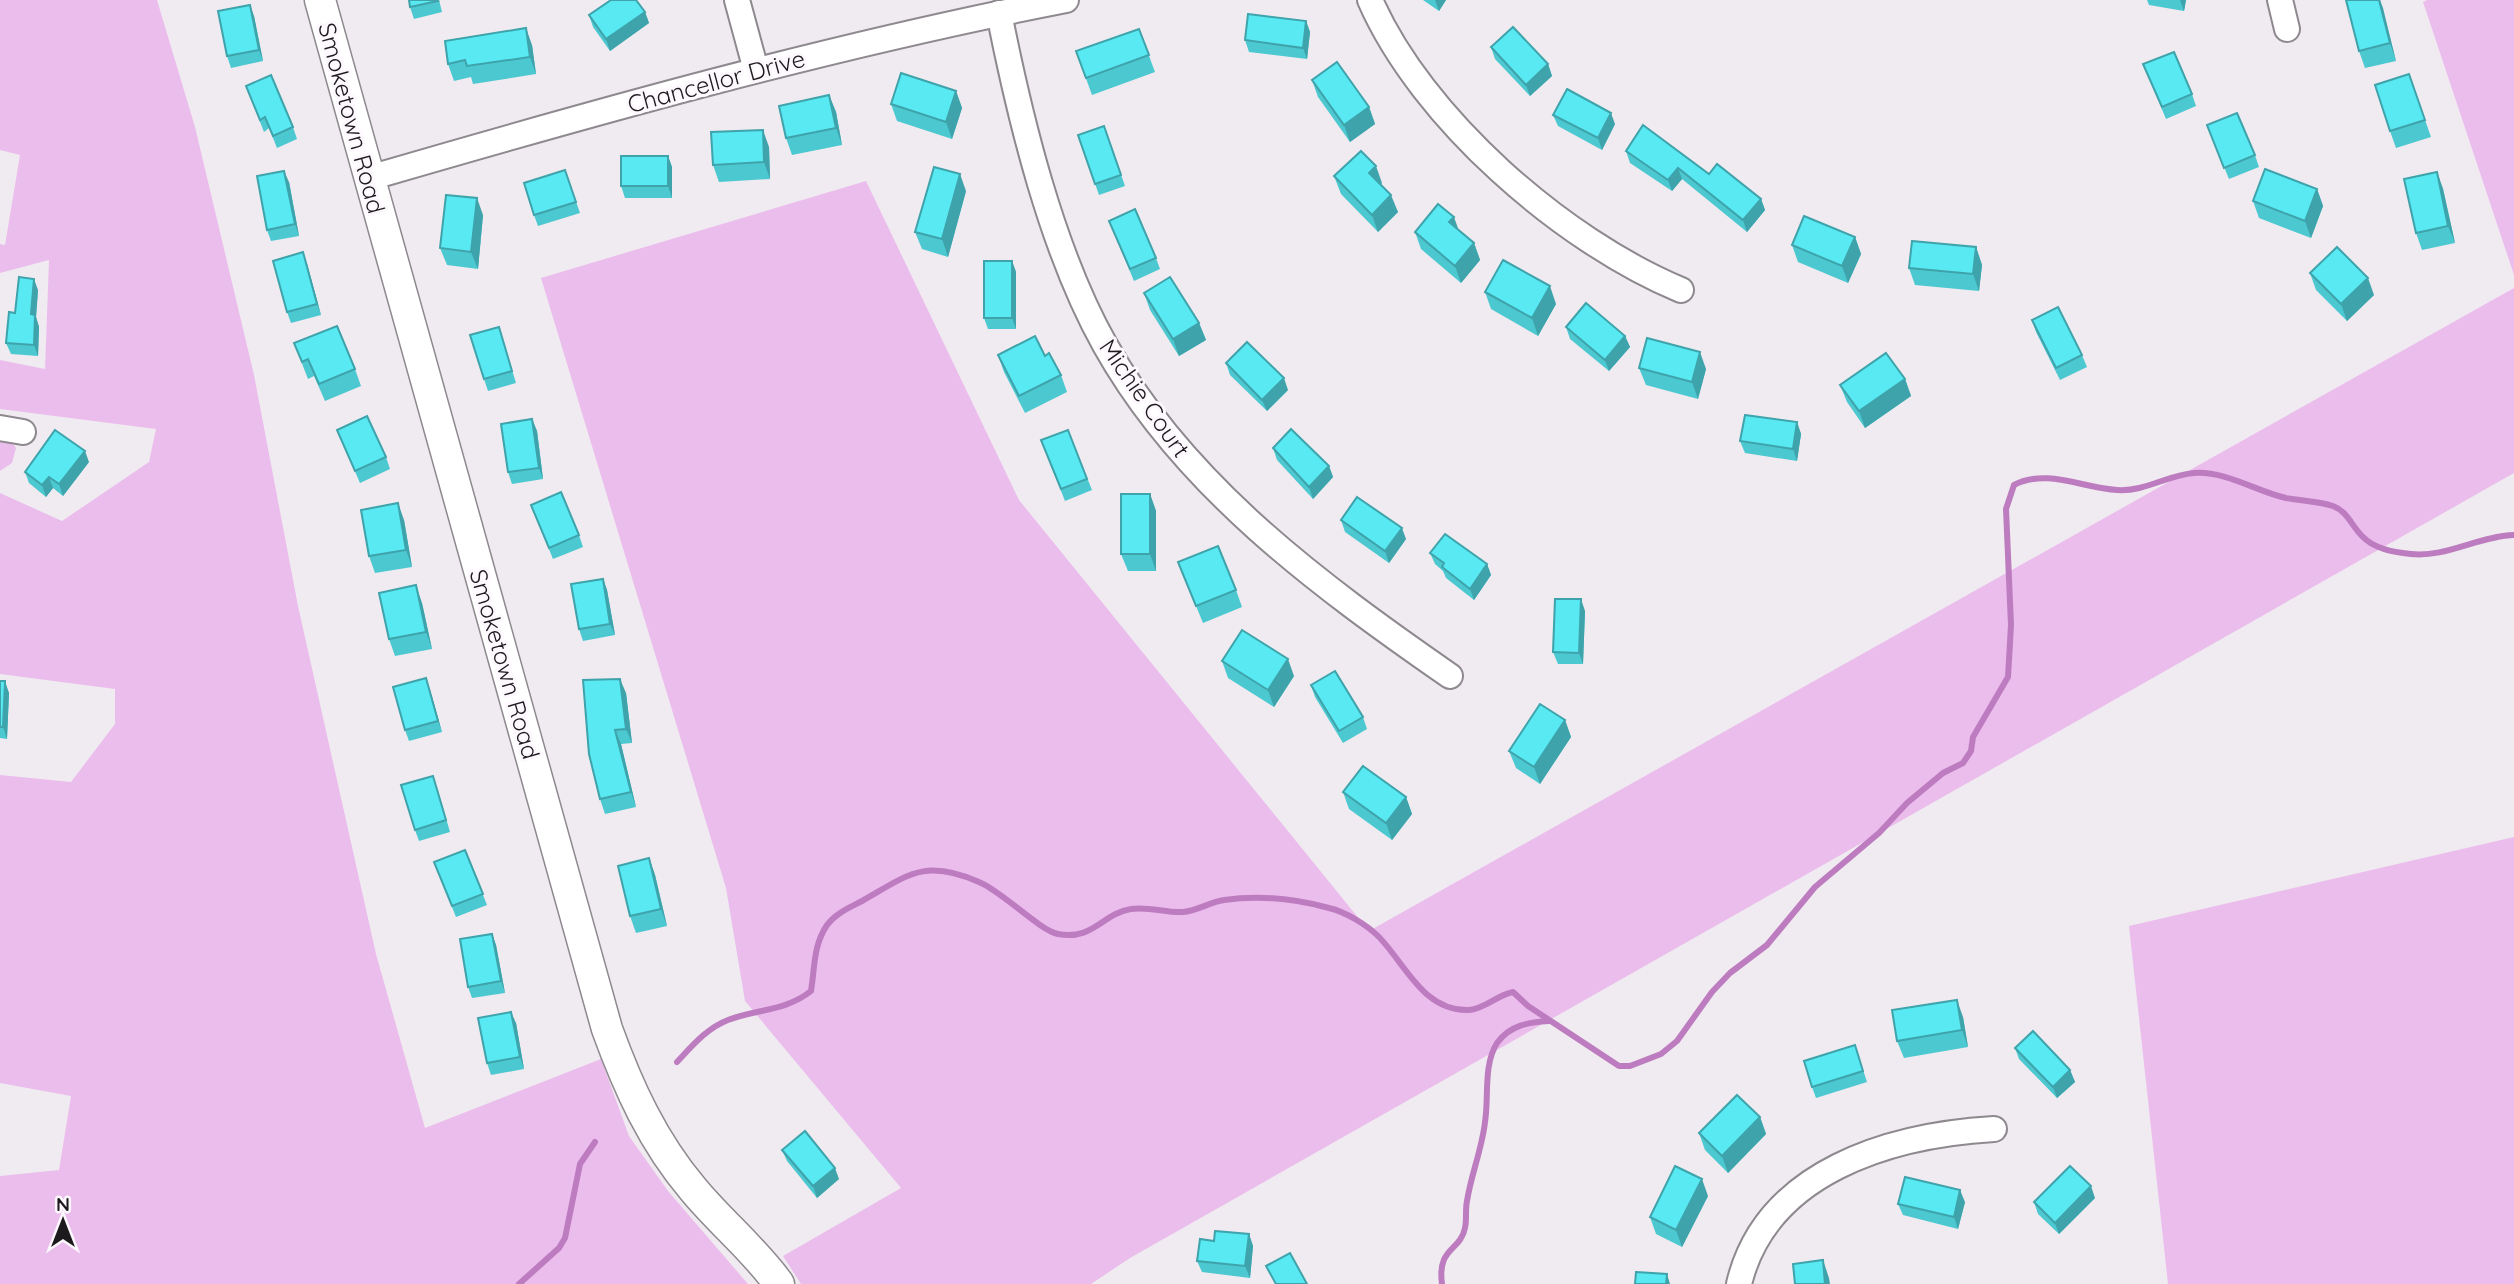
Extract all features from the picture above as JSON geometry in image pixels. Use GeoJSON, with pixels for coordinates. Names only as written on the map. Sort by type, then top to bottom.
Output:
{"type":"FeatureCollection","features":[{"type":"Feature","properties":{"kind":"main road","name":"Smoketown Road"},"geometry":{"type":"LineString","coordinates":[[320,0],[607,1029],[639,1107],[683,1177],[779,1284]]}},
{"type":"Feature","properties":{"kind":"street"},"geometry":{"type":"LineString","coordinates":[[737,0],[756,70]]}},
{"type":"Feature","properties":{"kind":"street","name":"Chancellor Drive"},"geometry":{"type":"LineString","coordinates":[[369,178],[756,70],[1066,0]]}},
{"type":"Feature","properties":{"kind":"street"},"geometry":{"type":"LineString","coordinates":[[1370,0],[1399,54],[1425,91],[1510,178],[1575,232],[1617,260],[1681,290]]}},
{"type":"Feature","properties":{"kind":"street"},"geometry":{"type":"LineString","coordinates":[[2280,0],[2287,29]]}},
{"type":"Feature","properties":{"kind":"street","name":"Michie Court"},"geometry":{"type":"LineString","coordinates":[[999,13],[1023,120],[1060,243],[1076,286],[1104,344],[1126,381],[1183,453],[1244,516],[1349,605],[1450,676]]}},
{"type":"Feature","properties":{"kind":"street"},"geometry":{"type":"LineString","coordinates":[[1739,1284],[1754,1245],[1769,1220],[1810,1180],[1877,1150],[1918,1138],[1994,1129]]}},
{"type":"Feature","properties":{"kind":"shaded area"},"geometry":{"type":"Polygon","coordinates":[[[0,0],[157,0],[195,127],[254,375],[298,606],[376,954],[425,1128],[601,1059],[629,1136],[668,1191],[748,1284],[0,1284],[0,1176],[59,1170],[71,1096],[0,1083],[0,775],[71,782],[115,724],[115,689],[0,674],[0,493],[62,521],[149,462],[156,429],[0,409],[0,360],[45,369],[49,260],[0,273],[0,244],[5,245],[20,155],[0,150],[0,0]]]}},
{"type":"Feature","properties":{"kind":"shaded area"},"geometry":{"type":"Polygon","coordinates":[[[2514,0],[2514,275],[2423,2],[2514,0]]]}},
{"type":"Feature","properties":{"kind":"shaded area"},"geometry":{"type":"Polygon","coordinates":[[[866,181],[1019,500],[1369,931],[2514,288],[2514,473],[1130,1258],[1091,1284],[801,1284],[783,1256],[901,1188],[745,1001],[726,888],[541,278],[866,181]]]}},
{"type":"Feature","properties":{"kind":"shaded area"},"geometry":{"type":"Polygon","coordinates":[[[0,435],[8,437],[16,448],[12,463],[0,471],[0,435]]]}},
{"type":"Feature","properties":{"kind":"shaded area"},"geometry":{"type":"Polygon","coordinates":[[[2514,837],[2514,1284],[2168,1284],[2129,926],[2514,837]]]}},
{"type":"Feature","properties":{"kind":"building"},"geometry":{"type":"Polygon","coordinates":[[[409,0],[437,0],[438,1],[410,7],[409,0]]]}},
{"type":"Feature","properties":{"kind":"building"},"geometry":{"type":"Polygon","coordinates":[[[611,0],[636,0],[645,12],[606,39],[589,15],[611,0]]]}},
{"type":"Feature","properties":{"kind":"building"},"geometry":{"type":"Polygon","coordinates":[[[2346,0],[2379,0],[2390,43],[2359,51],[2346,0]]]}},
{"type":"Feature","properties":{"kind":"building"},"geometry":{"type":"Polygon","coordinates":[[[250,5],[259,50],[227,56],[218,11],[250,5]]]}},
{"type":"Feature","properties":{"kind":"building"},"geometry":{"type":"Polygon","coordinates":[[[1248,14],[1306,21],[1303,48],[1245,40],[1248,14]]]}},
{"type":"Feature","properties":{"kind":"building"},"geometry":{"type":"Polygon","coordinates":[[[1513,27],[1548,64],[1526,85],[1491,47],[1513,27]]]}},
{"type":"Feature","properties":{"kind":"building"},"geometry":{"type":"Polygon","coordinates":[[[526,28],[530,57],[467,66],[465,60],[448,64],[445,41],[526,28]]]}},
{"type":"Feature","properties":{"kind":"building"},"geometry":{"type":"Polygon","coordinates":[[[1139,29],[1149,55],[1086,78],[1076,51],[1139,29]]]}},
{"type":"Feature","properties":{"kind":"building"},"geometry":{"type":"Polygon","coordinates":[[[2174,52],[2192,94],[2162,107],[2143,64],[2174,52]]]}},
{"type":"Feature","properties":{"kind":"building"},"geometry":{"type":"Polygon","coordinates":[[[1337,62],[1369,107],[1344,125],[1312,80],[1337,62]]]}},
{"type":"Feature","properties":{"kind":"building"},"geometry":{"type":"Polygon","coordinates":[[[901,73],[956,91],[946,122],[891,104],[901,73]]]}},
{"type":"Feature","properties":{"kind":"building"},"geometry":{"type":"Polygon","coordinates":[[[2409,74],[2425,120],[2390,131],[2375,85],[2409,74]]]}},
{"type":"Feature","properties":{"kind":"building"},"geometry":{"type":"Polygon","coordinates":[[[271,75],[293,127],[273,136],[265,117],[260,120],[246,86],[271,75]]]}},
{"type":"Feature","properties":{"kind":"building"},"geometry":{"type":"Polygon","coordinates":[[[1567,89],[1611,113],[1598,138],[1553,115],[1567,89]]]}},
{"type":"Feature","properties":{"kind":"building"},"geometry":{"type":"Polygon","coordinates":[[[829,95],[836,128],[786,138],[779,106],[829,95]]]}},
{"type":"Feature","properties":{"kind":"building"},"geometry":{"type":"Polygon","coordinates":[[[2237,113],[2255,155],[2224,168],[2207,125],[2237,113]]]}},
{"type":"Feature","properties":{"kind":"building"},"geometry":{"type":"Polygon","coordinates":[[[1643,125],[1709,174],[1717,164],[1761,199],[1743,220],[1678,168],[1668,180],[1626,151],[1643,125]]]}},
{"type":"Feature","properties":{"kind":"building"},"geometry":{"type":"Polygon","coordinates":[[[1104,126],[1121,175],[1095,184],[1078,135],[1104,126]]]}},
{"type":"Feature","properties":{"kind":"building"},"geometry":{"type":"Polygon","coordinates":[[[763,130],[764,162],[713,165],[711,132],[763,130]]]}},
{"type":"Feature","properties":{"kind":"building"},"geometry":{"type":"Polygon","coordinates":[[[1361,151],[1376,166],[1369,173],[1391,195],[1372,215],[1334,176],[1361,151]]]}},
{"type":"Feature","properties":{"kind":"building"},"geometry":{"type":"Polygon","coordinates":[[[621,156],[668,156],[668,186],[621,186],[621,156]]]}},
{"type":"Feature","properties":{"kind":"building"},"geometry":{"type":"Polygon","coordinates":[[[934,167],[960,174],[942,239],[915,232],[934,167]]]}},
{"type":"Feature","properties":{"kind":"building"},"geometry":{"type":"Polygon","coordinates":[[[2265,169],[2317,189],[2305,221],[2253,201],[2265,169]]]}},
{"type":"Feature","properties":{"kind":"building"},"geometry":{"type":"Polygon","coordinates":[[[565,170],[576,202],[534,215],[524,183],[565,170]]]}},
{"type":"Feature","properties":{"kind":"building"},"geometry":{"type":"Polygon","coordinates":[[[284,171],[295,224],[267,230],[257,176],[284,171]]]}},
{"type":"Feature","properties":{"kind":"building"},"geometry":{"type":"Polygon","coordinates":[[[2437,172],[2448,226],[2416,233],[2404,179],[2437,172]]]}},
{"type":"Feature","properties":{"kind":"building"},"geometry":{"type":"Polygon","coordinates":[[[446,195],[477,198],[471,252],[440,248],[446,195]]]}},
{"type":"Feature","properties":{"kind":"building"},"geometry":{"type":"Polygon","coordinates":[[[1438,204],[1454,217],[1449,222],[1474,243],[1455,266],[1415,232],[1438,204]]]}},
{"type":"Feature","properties":{"kind":"building"},"geometry":{"type":"Polygon","coordinates":[[[1135,209],[1156,258],[1130,269],[1109,221],[1135,209]]]}},
{"type":"Feature","properties":{"kind":"building"},"geometry":{"type":"Polygon","coordinates":[[[1804,216],[1855,237],[1842,266],[1792,245],[1804,216]]]}},
{"type":"Feature","properties":{"kind":"building"},"geometry":{"type":"Polygon","coordinates":[[[1912,241],[1976,247],[1973,274],[1909,268],[1912,241]]]}},
{"type":"Feature","properties":{"kind":"building"},"geometry":{"type":"Polygon","coordinates":[[[2337,247],[2368,278],[2341,304],[2310,273],[2337,247]]]}},
{"type":"Feature","properties":{"kind":"building"},"geometry":{"type":"Polygon","coordinates":[[[303,252],[317,304],[287,312],[273,261],[303,252]]]}},
{"type":"Feature","properties":{"kind":"building"},"geometry":{"type":"Polygon","coordinates":[[[1503,260],[1550,286],[1532,318],[1485,292],[1503,260]]]}},
{"type":"Feature","properties":{"kind":"building"},"geometry":{"type":"Polygon","coordinates":[[[984,261],[1012,261],[1012,318],[984,318],[984,261]]]}},
{"type":"Feature","properties":{"kind":"building"},"geometry":{"type":"Polygon","coordinates":[[[19,277],[34,279],[31,314],[35,315],[34,345],[6,343],[9,312],[15,313],[19,277]]]}},
{"type":"Feature","properties":{"kind":"building"},"geometry":{"type":"Polygon","coordinates":[[[1170,277],[1199,323],[1173,339],[1144,293],[1170,277]]]}},
{"type":"Feature","properties":{"kind":"building"},"geometry":{"type":"Polygon","coordinates":[[[1586,303],[1625,336],[1605,360],[1566,327],[1586,303]]]}},
{"type":"Feature","properties":{"kind":"building"},"geometry":{"type":"Polygon","coordinates":[[[2058,307],[2082,355],[2056,368],[2032,320],[2058,307]]]}},
{"type":"Feature","properties":{"kind":"building"},"geometry":{"type":"Polygon","coordinates":[[[337,326],[355,369],[319,384],[308,359],[302,362],[294,343],[337,326]]]}},
{"type":"Feature","properties":{"kind":"building"},"geometry":{"type":"Polygon","coordinates":[[[499,327],[512,371],[484,379],[470,335],[499,327]]]}},
{"type":"Feature","properties":{"kind":"building"},"geometry":{"type":"Polygon","coordinates":[[[1035,336],[1045,356],[1049,353],[1061,375],[1019,396],[998,355],[1035,336]]]}},
{"type":"Feature","properties":{"kind":"building"},"geometry":{"type":"Polygon","coordinates":[[[1647,338],[1700,352],[1692,382],[1639,368],[1647,338]]]}},
{"type":"Feature","properties":{"kind":"building"},"geometry":{"type":"Polygon","coordinates":[[[1247,342],[1284,378],[1262,400],[1226,363],[1247,342]]]}},
{"type":"Feature","properties":{"kind":"building"},"geometry":{"type":"Polygon","coordinates":[[[1886,353],[1905,379],[1859,411],[1840,385],[1886,353]]]}},
{"type":"Feature","properties":{"kind":"building"},"geometry":{"type":"Polygon","coordinates":[[[1745,415],[1797,422],[1793,449],[1740,441],[1745,415]]]}},
{"type":"Feature","properties":{"kind":"building"},"geometry":{"type":"Polygon","coordinates":[[[367,416],[386,457],[355,471],[337,430],[367,416]]]}},
{"type":"Feature","properties":{"kind":"building"},"geometry":{"type":"Polygon","coordinates":[[[532,419],[539,468],[508,472],[501,424],[532,419]]]}},
{"type":"Feature","properties":{"kind":"building"},"geometry":{"type":"Polygon","coordinates":[[[1291,429],[1329,466],[1309,487],[1273,448],[1291,429]]]}},
{"type":"Feature","properties":{"kind":"building"},"geometry":{"type":"Polygon","coordinates":[[[55,430],[85,451],[59,484],[49,477],[42,485],[25,472],[55,430]]]}},
{"type":"Feature","properties":{"kind":"building"},"geometry":{"type":"Polygon","coordinates":[[[1068,430],[1087,479],[1061,489],[1041,440],[1068,430]]]}},
{"type":"Feature","properties":{"kind":"building"},"geometry":{"type":"Polygon","coordinates":[[[561,492],[579,535],[549,548],[531,505],[561,492]]]}},
{"type":"Feature","properties":{"kind":"building"},"geometry":{"type":"Polygon","coordinates":[[[1121,494],[1150,494],[1150,554],[1121,554],[1121,494]]]}},
{"type":"Feature","properties":{"kind":"building"},"geometry":{"type":"Polygon","coordinates":[[[1357,497],[1402,528],[1385,551],[1341,520],[1357,497]]]}},
{"type":"Feature","properties":{"kind":"building"},"geometry":{"type":"Polygon","coordinates":[[[398,503],[406,550],[369,556],[361,510],[398,503]]]}},
{"type":"Feature","properties":{"kind":"building"},"geometry":{"type":"Polygon","coordinates":[[[1445,534],[1487,564],[1470,589],[1442,567],[1444,563],[1430,553],[1445,534]]]}},
{"type":"Feature","properties":{"kind":"building"},"geometry":{"type":"Polygon","coordinates":[[[1218,546],[1236,590],[1196,606],[1178,562],[1218,546]]]}},
{"type":"Feature","properties":{"kind":"building"},"geometry":{"type":"Polygon","coordinates":[[[603,579],[610,624],[579,629],[571,584],[603,579]]]}},
{"type":"Feature","properties":{"kind":"building"},"geometry":{"type":"Polygon","coordinates":[[[416,585],[426,632],[389,639],[379,593],[416,585]]]}},
{"type":"Feature","properties":{"kind":"building"},"geometry":{"type":"Polygon","coordinates":[[[1555,599],[1581,599],[1579,653],[1553,652],[1555,599]]]}},
{"type":"Feature","properties":{"kind":"building"},"geometry":{"type":"Polygon","coordinates":[[[1242,630],[1288,659],[1268,690],[1222,661],[1242,630]]]}},
{"type":"Feature","properties":{"kind":"building"},"geometry":{"type":"Polygon","coordinates":[[[1335,671],[1363,717],[1339,731],[1311,685],[1335,671]]]}},
{"type":"Feature","properties":{"kind":"building"},"geometry":{"type":"Polygon","coordinates":[[[426,678],[438,721],[405,730],[393,687],[426,678]]]}},
{"type":"Feature","properties":{"kind":"building"},"geometry":{"type":"Polygon","coordinates":[[[620,679],[626,729],[615,730],[631,792],[600,799],[589,754],[583,680],[620,679]]]}},
{"type":"Feature","properties":{"kind":"building"},"geometry":{"type":"Polygon","coordinates":[[[0,681],[5,681],[3,727],[0,727],[0,681]]]}},
{"type":"Feature","properties":{"kind":"building"},"geometry":{"type":"Polygon","coordinates":[[[1540,704],[1565,720],[1534,767],[1509,751],[1540,704]]]}},
{"type":"Feature","properties":{"kind":"building"},"geometry":{"type":"Polygon","coordinates":[[[1363,766],[1406,797],[1386,823],[1343,792],[1363,766]]]}},
{"type":"Feature","properties":{"kind":"building"},"geometry":{"type":"Polygon","coordinates":[[[433,776],[446,820],[415,830],[401,785],[433,776]]]}},
{"type":"Feature","properties":{"kind":"building"},"geometry":{"type":"Polygon","coordinates":[[[465,850],[483,894],[452,906],[434,862],[465,850]]]}},
{"type":"Feature","properties":{"kind":"building"},"geometry":{"type":"Polygon","coordinates":[[[649,858],[661,909],[630,916],[618,866],[649,858]]]}},
{"type":"Feature","properties":{"kind":"building"},"geometry":{"type":"Polygon","coordinates":[[[492,934],[501,981],[468,987],[460,939],[492,934]]]}},
{"type":"Feature","properties":{"kind":"building"},"geometry":{"type":"Polygon","coordinates":[[[1957,1000],[1962,1030],[1897,1041],[1892,1010],[1957,1000]]]}},
{"type":"Feature","properties":{"kind":"building"},"geometry":{"type":"Polygon","coordinates":[[[511,1012],[520,1057],[487,1063],[478,1018],[511,1012]]]}},
{"type":"Feature","properties":{"kind":"building"},"geometry":{"type":"Polygon","coordinates":[[[2033,1031],[2070,1070],[2053,1087],[2015,1048],[2033,1031]]]}},
{"type":"Feature","properties":{"kind":"building"},"geometry":{"type":"Polygon","coordinates":[[[1855,1045],[1863,1071],[1812,1087],[1804,1061],[1855,1045]]]}},
{"type":"Feature","properties":{"kind":"building"},"geometry":{"type":"Polygon","coordinates":[[[1737,1095],[1760,1117],[1722,1156],[1699,1133],[1737,1095]]]}},
{"type":"Feature","properties":{"kind":"building"},"geometry":{"type":"Polygon","coordinates":[[[805,1131],[835,1168],[813,1186],[782,1150],[805,1131]]]}},
{"type":"Feature","properties":{"kind":"building"},"geometry":{"type":"Polygon","coordinates":[[[1675,1166],[1702,1179],[1676,1230],[1650,1217],[1675,1166]]]}},
{"type":"Feature","properties":{"kind":"building"},"geometry":{"type":"Polygon","coordinates":[[[2070,1166],[2091,1186],[2055,1223],[2034,1202],[2070,1166]]]}},
{"type":"Feature","properties":{"kind":"building"},"geometry":{"type":"Polygon","coordinates":[[[1905,1177],[1960,1190],[1954,1217],[1898,1204],[1905,1177]]]}},
{"type":"Feature","properties":{"kind":"building"},"geometry":{"type":"Polygon","coordinates":[[[1215,1231],[1249,1234],[1245,1266],[1197,1261],[1200,1239],[1214,1241],[1215,1231]]]}},
{"type":"Feature","properties":{"kind":"building"},"geometry":{"type":"Polygon","coordinates":[[[1290,1253],[1307,1284],[1276,1284],[1266,1266],[1290,1253]]]}},
{"type":"Feature","properties":{"kind":"building"},"geometry":{"type":"Polygon","coordinates":[[[1823,1260],[1825,1284],[1795,1284],[1793,1264],[1823,1260]]]}},
{"type":"Feature","properties":{"kind":"building"},"geometry":{"type":"Polygon","coordinates":[[[1636,1272],[1667,1274],[1666,1284],[1635,1284],[1636,1272]]]}},
{"type":"Feature","properties":{"kind":"waterway"},"geometry":{"type":"LineString","coordinates":[[677,1062],[700,1038],[720,1023],[781,1006],[811,991],[822,933],[843,911],[905,877],[917,873],[944,871],[989,887],[1041,926],[1058,934],[1080,934],[1131,909],[1183,912],[1219,901],[1250,898],[1303,902],[1329,908],[1349,916],[1374,932],[1417,985],[1440,1003],[1453,1009],[1469,1010],[1513,992],[1528,1006],[1619,1066],[1630,1066],[1661,1054],[1677,1041],[1712,992],[1730,973],[1767,945],[1815,887],[1879,833],[1907,803],[1943,773],[1963,763],[1971,751],[1973,737],[2008,677],[2011,625],[2006,509],[2014,485],[2039,478],[2065,480],[2104,489],[2127,490],[2184,474],[2206,473],[2229,478],[2274,495],[2333,506],[2346,515],[2367,540],[2391,551],[2411,554],[2437,553],[2514,535]]}},
{"type":"Feature","properties":{"kind":"waterway"},"geometry":{"type":"LineString","coordinates":[[1442,1284],[1443,1263],[1459,1242],[1465,1228],[1466,1204],[1484,1132],[1488,1071],[1493,1052],[1502,1037],[1514,1028],[1549,1021]]}},
{"type":"Feature","properties":{"kind":"waterway"},"geometry":{"type":"LineString","coordinates":[[519,1284],[559,1248],[565,1238],[580,1164],[595,1142]]}}]}
